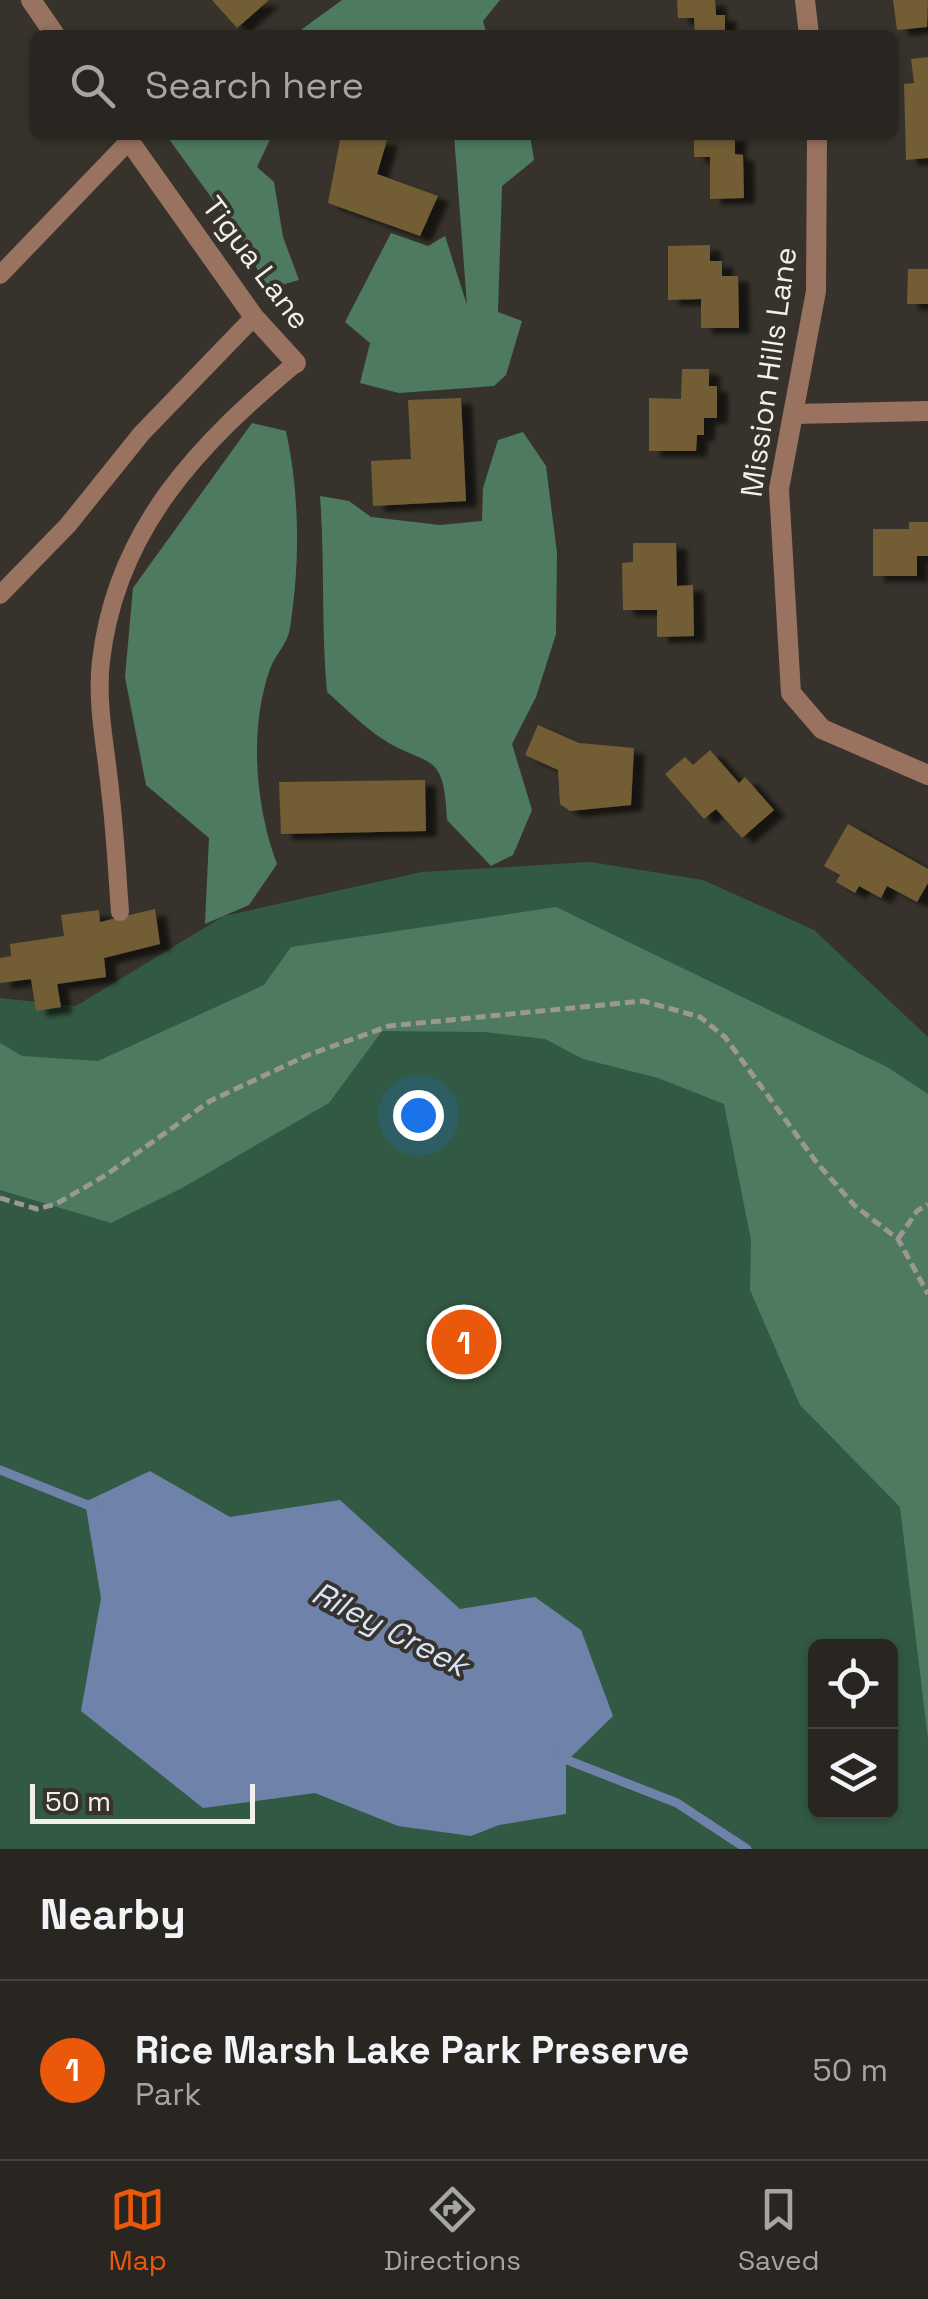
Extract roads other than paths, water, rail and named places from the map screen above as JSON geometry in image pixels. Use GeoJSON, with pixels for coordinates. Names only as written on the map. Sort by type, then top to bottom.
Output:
{"type":"FeatureCollection","features":[{"type":"Feature","properties":{"kind":"street"},"geometry":{"type":"LineString","coordinates":[[31,0],[52,30]]}},
{"type":"Feature","properties":{"kind":"street"},"geometry":{"type":"LineString","coordinates":[[806,0],[808,30]]}},
{"type":"Feature","properties":{"kind":"street","name":"Tigua Lane"},"geometry":{"type":"LineString","coordinates":[[128,140],[254,317],[296,364]]}},
{"type":"Feature","properties":{"kind":"street","name":"Mission Hills Lane"},"geometry":{"type":"LineString","coordinates":[[818,140],[816,292],[779,489],[790,693],[822,730],[928,775]]}},
{"type":"Feature","properties":{"kind":"street"},"geometry":{"type":"LineString","coordinates":[[794,414],[928,411]]}},
{"type":"Feature","properties":{"kind":"lane"},"geometry":{"type":"LineString","coordinates":[[0,274],[125,140]]}},
{"type":"Feature","properties":{"kind":"lane"},"geometry":{"type":"LineString","coordinates":[[0,595],[68,525],[142,433],[254,317]]}},
{"type":"Feature","properties":{"kind":"lane","name":"Tigua Lane"},"geometry":{"type":"LineString","coordinates":[[120,912],[102,722],[101,663],[113,596],[146,520],[222,425],[296,364]]}},
{"type":"Feature","properties":{"kind":"water"},"geometry":{"type":"Polygon","coordinates":[[[150,1471],[230,1517],[340,1500],[460,1609],[535,1597],[581,1630],[613,1716],[566,1762],[566,1814],[499,1825],[471,1836],[398,1826],[315,1793],[203,1808],[81,1711],[101,1598],[85,1502],[150,1471]]]}},
{"type":"Feature","properties":{"kind":"waterway","name":"Riley Creek"},"geometry":{"type":"LineString","coordinates":[[0,1470],[95,1508]]}},
{"type":"Feature","properties":{"kind":"waterway","name":"Riley Creek"},"geometry":{"type":"LineString","coordinates":[[557,1756],[677,1803],[747,1849]]}},
{"type":"Feature","properties":{"kind":"place","name":"Rice Marsh Lake Park Preserve"},"geometry":{"type":"Point","coordinates":[464,1342]}}]}
